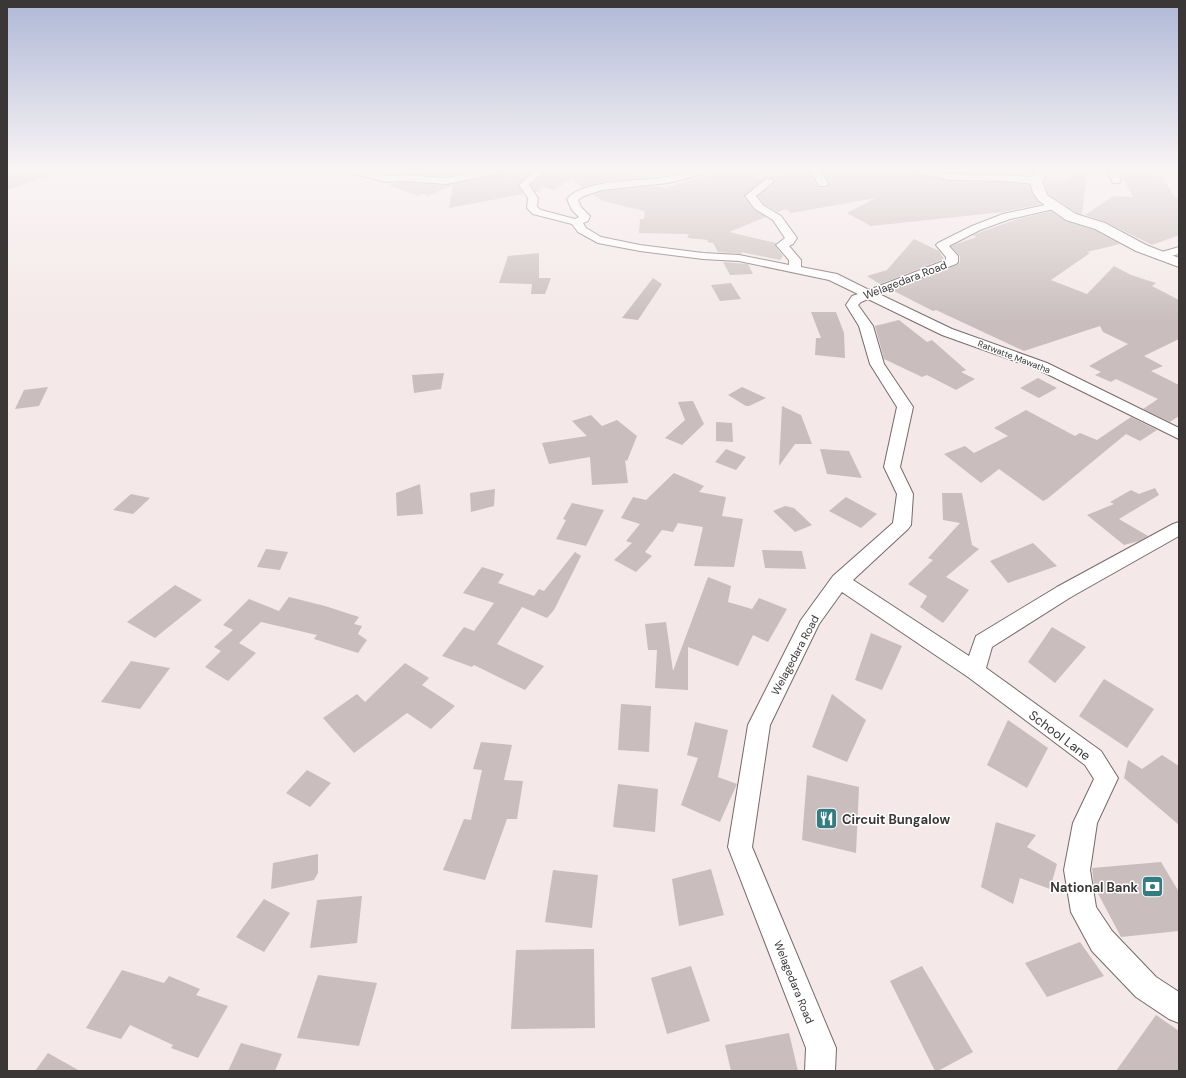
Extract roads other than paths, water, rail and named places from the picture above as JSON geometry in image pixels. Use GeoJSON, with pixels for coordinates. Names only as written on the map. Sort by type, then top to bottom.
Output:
{"type":"FeatureCollection","features":[{"type":"Feature","properties":{"kind":"main road"},"geometry":{"type":"LineString","coordinates":[[1082,221],[1100,226],[1159,256],[1179,263]]}},
{"type":"Feature","properties":{"kind":"street"},"geometry":{"type":"LineString","coordinates":[[779,221],[791,238],[788,242],[782,245],[795,260],[795,269]]}},
{"type":"Feature","properties":{"kind":"street","name":"Welagedara Road"},"geometry":{"type":"LineString","coordinates":[[820,1071],[821,1048],[740,847],[759,725],[811,620],[840,581],[902,525],[905,494],[892,467],[905,407],[877,364],[866,326],[852,305],[856,299],[952,262],[952,256],[942,245],[993,221]]}},
{"type":"Feature","properties":{"kind":"street","name":"Ratwatte Mawatha"},"geometry":{"type":"LineString","coordinates":[[576,222],[582,230],[598,240],[640,248],[695,255],[738,258],[833,277],[870,293],[947,332],[1042,366],[1179,434]]}},
{"type":"Feature","properties":{"kind":"street"},"geometry":{"type":"LineString","coordinates":[[1159,256],[1179,250]]}},
{"type":"Feature","properties":{"kind":"street"},"geometry":{"type":"LineString","coordinates":[[975,671],[982,642],[1064,592],[1179,528]]}},
{"type":"Feature","properties":{"kind":"street","name":"School Lane"},"geometry":{"type":"LineString","coordinates":[[840,581],[975,671],[1093,758],[1106,778],[1085,823],[1077,870],[1084,912],[1102,941],[1146,987],[1179,1009]]}},
{"type":"Feature","properties":{"kind":"place","name":"Circuit Bungalow"},"geometry":{"type":"Point","coordinates":[826,819]}},
{"type":"Feature","properties":{"kind":"place","name":"National Bank"},"geometry":{"type":"Point","coordinates":[1153,887]}}]}
